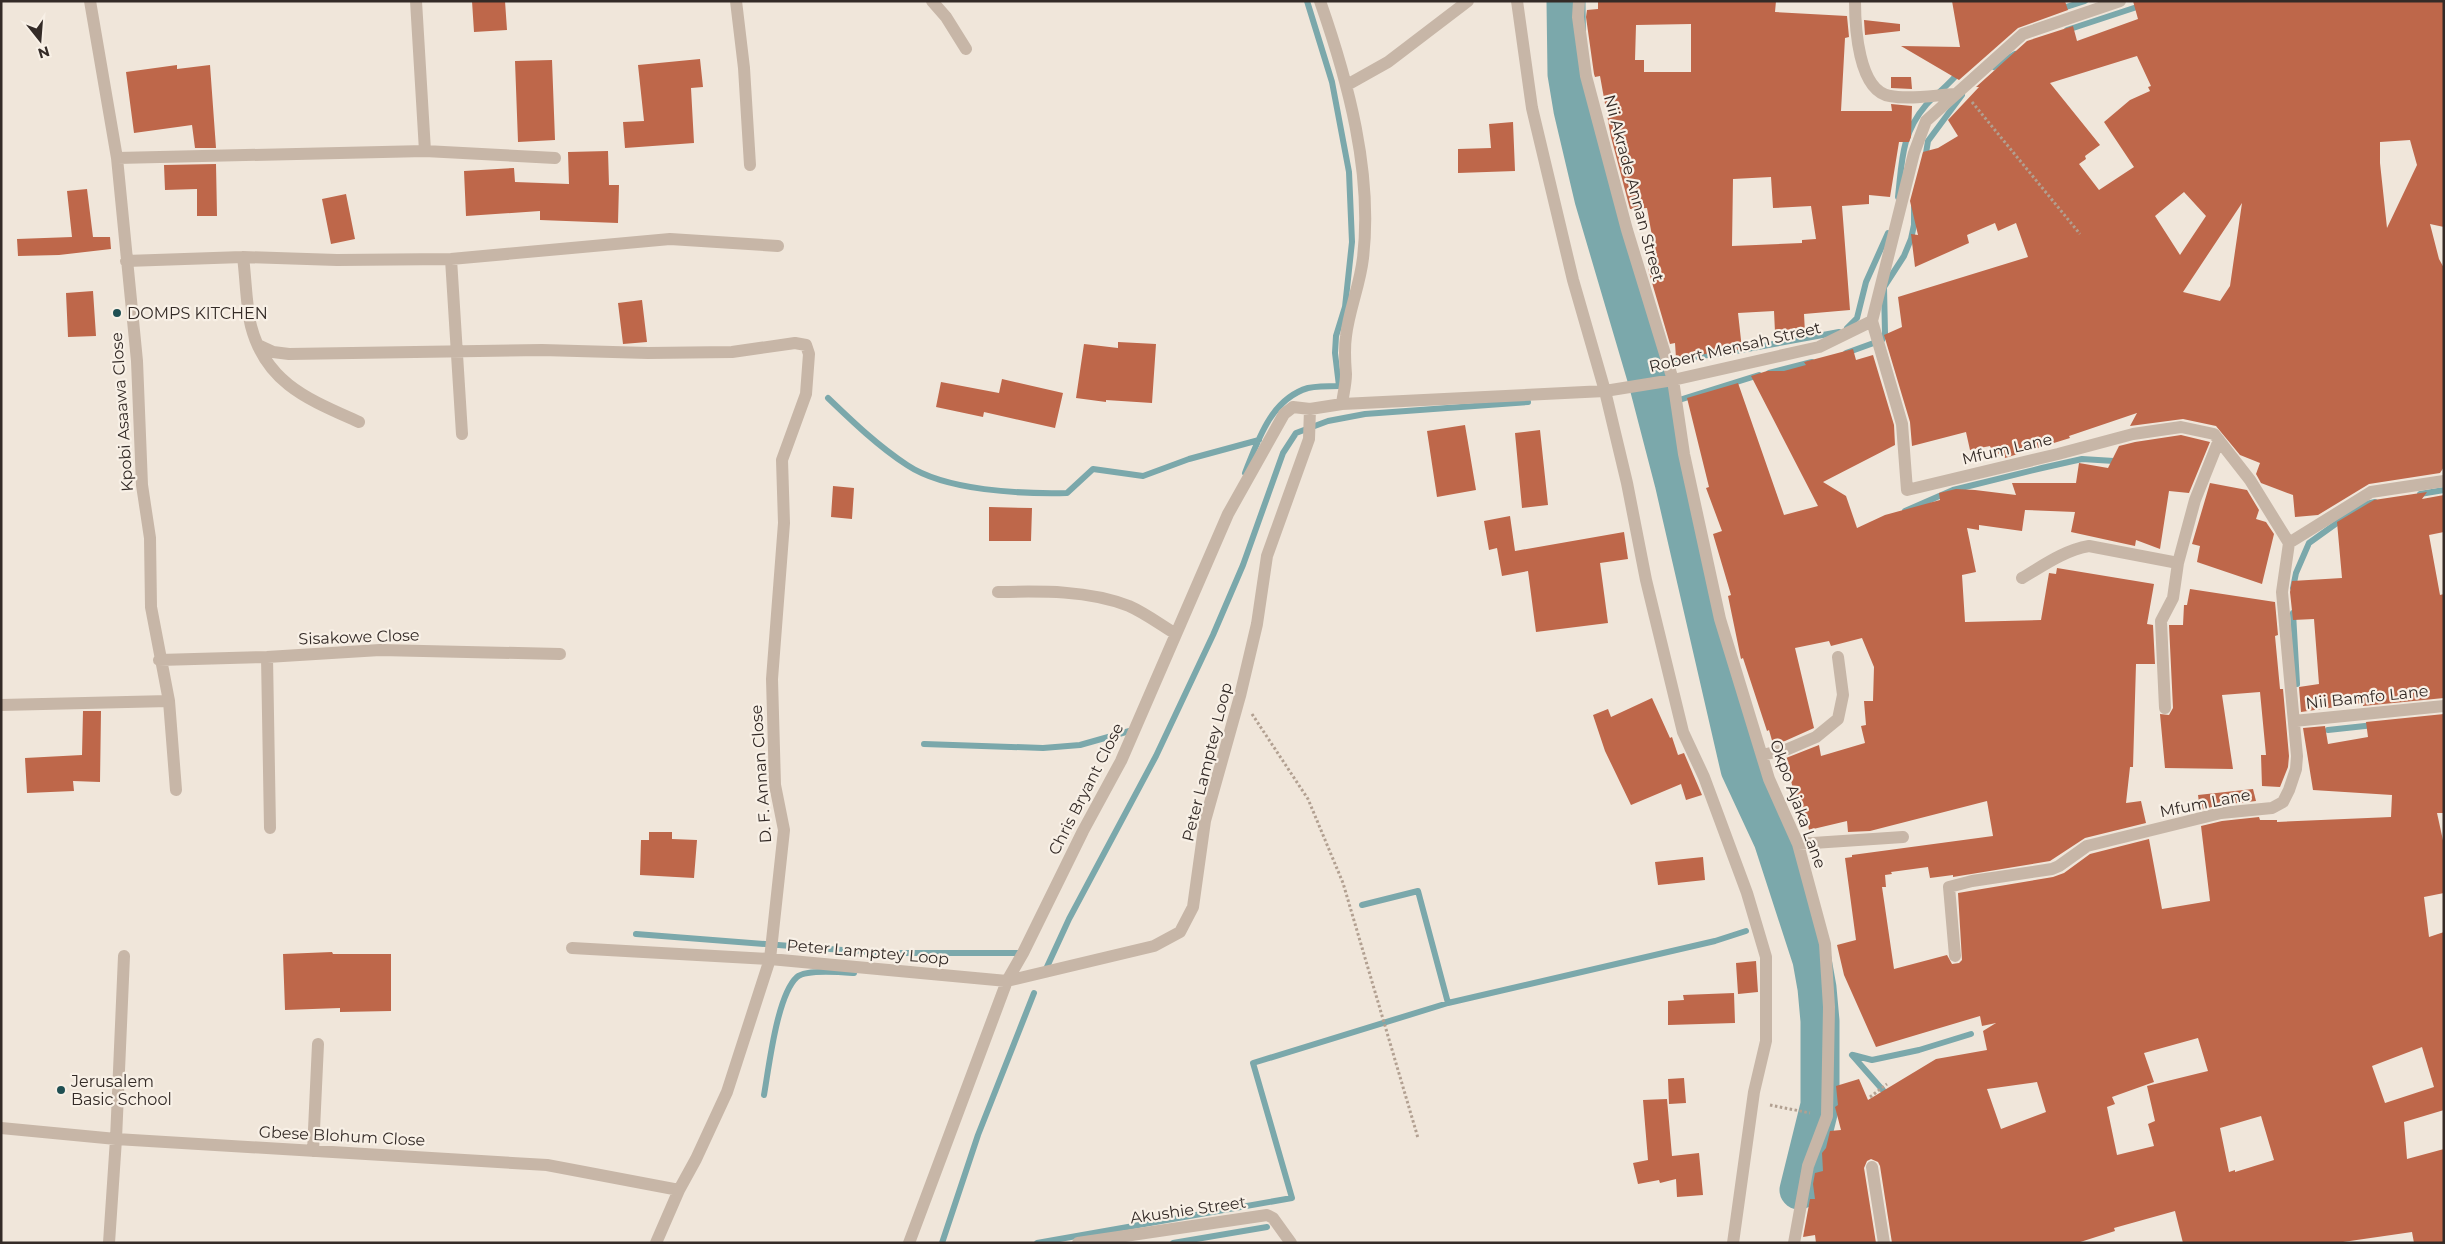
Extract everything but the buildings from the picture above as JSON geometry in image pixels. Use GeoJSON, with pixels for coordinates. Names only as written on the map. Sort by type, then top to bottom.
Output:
{"type":"FeatureCollection","features":[{"type":"Feature","properties":{"kind":"street","name":"Kpobi Asaawa Close"},"geometry":{"type":"LineString","coordinates":[[90,1],[117,158],[137,361],[142,485],[150,538],[151,608],[159,660],[169,701],[176,790]]}},
{"type":"Feature","properties":{"kind":"street"},"geometry":{"type":"LineString","coordinates":[[416,1],[425,151]]}},
{"type":"Feature","properties":{"kind":"street"},"geometry":{"type":"LineString","coordinates":[[736,1],[744,68],[750,165]]}},
{"type":"Feature","properties":{"kind":"street"},"geometry":{"type":"LineString","coordinates":[[932,1],[946,17],[966,49]]}},
{"type":"Feature","properties":{"kind":"street"},"geometry":{"type":"LineString","coordinates":[[1320,1],[1355,116],[1361,166],[1363,257],[1357,293],[1346,334],[1343,355],[1346,375],[1342,404]]}},
{"type":"Feature","properties":{"kind":"street"},"geometry":{"type":"LineString","coordinates":[[1347,85],[1388,62],[1468,1]]}},
{"type":"Feature","properties":{"kind":"street"},"geometry":{"type":"LineString","coordinates":[[1516,1],[1532,108],[1573,280],[1605,391],[1627,483],[1646,580],[1683,732],[1704,777],[1748,892],[1766,957],[1766,1040],[1754,1092],[1733,1243]]}},
{"type":"Feature","properties":{"kind":"street","name":"Nii Akrade Annan Street"},"geometry":{"type":"LineString","coordinates":[[1579,1],[1578,17],[1586,76],[1627,230],[1672,380]]}},
{"type":"Feature","properties":{"kind":"street"},"geometry":{"type":"LineString","coordinates":[[1855,1],[1856,39],[1864,67],[1873,85],[1888,96],[1956,94]]}},
{"type":"Feature","properties":{"kind":"street"},"geometry":{"type":"LineString","coordinates":[[1872,321],[1914,153],[1926,121],[2023,34],[2120,1]]}},
{"type":"Feature","properties":{"kind":"street"},"geometry":{"type":"LineString","coordinates":[[117,158],[425,151],[555,158]]}},
{"type":"Feature","properties":{"kind":"street"},"geometry":{"type":"LineString","coordinates":[[126,261],[243,257],[337,260],[451,259],[670,239],[778,246]]}},
{"type":"Feature","properties":{"kind":"street"},"geometry":{"type":"LineString","coordinates":[[243,257],[251,325],[266,363],[283,382],[319,404],[359,422]]}},
{"type":"Feature","properties":{"kind":"street"},"geometry":{"type":"LineString","coordinates":[[451,259],[462,434]]}},
{"type":"Feature","properties":{"kind":"street","name":"Robert Mensah Street"},"geometry":{"type":"LineString","coordinates":[[1342,404],[1605,391],[1672,380],[1819,347],[1872,321]]}},
{"type":"Feature","properties":{"kind":"street","name":"Mfum Lane"},"geometry":{"type":"LineString","coordinates":[[1872,321],[1902,424],[1907,490],[2133,434],[2181,427],[2214,434],[2250,480],[2289,543],[2282,592],[2294,721],[2296,769],[2293,781],[2283,802],[2272,808],[2221,813],[2087,846],[2059,866],[2052,868],[1972,881],[1949,887],[1955,956]]}},
{"type":"Feature","properties":{"kind":"street","name":"D. F. Annan Close"},"geometry":{"type":"LineString","coordinates":[[458,351],[732,352],[795,343],[806,345],[809,354],[806,394],[782,460],[784,523],[772,679],[775,785],[784,830],[770,959],[726,1092],[656,1243]]}},
{"type":"Feature","properties":{"kind":"street"},"geometry":{"type":"LineString","coordinates":[[260,346],[273,352],[289,354],[458,351]]}},
{"type":"Feature","properties":{"kind":"street","name":"Okpo Ajaka Lane"},"geometry":{"type":"LineString","coordinates":[[1672,380],[1684,454],[1713,591],[1770,779],[1798,844],[1825,944],[1829,1007],[1827,1116],[1808,1166],[1794,1243]]}},
{"type":"Feature","properties":{"kind":"street","name":"Chris Bryant Close"},"geometry":{"type":"LineString","coordinates":[[909,1243],[1007,981],[1023,954],[1078,839],[1121,761],[1228,514],[1284,414],[1293,407],[1310,408],[1342,404]]}},
{"type":"Feature","properties":{"kind":"street","name":"Peter Lamptey Loop"},"geometry":{"type":"LineString","coordinates":[[572,948],[770,959],[1007,981],[1145,949],[1180,932],[1193,907],[1205,820],[1240,696],[1257,624],[1266,556],[1309,439],[1310,408]]}},
{"type":"Feature","properties":{"kind":"street"},"geometry":{"type":"LineString","coordinates":[[2165,708],[2162,621],[2173,598],[2178,563],[2195,500],[2219,440]]}},
{"type":"Feature","properties":{"kind":"street"},"geometry":{"type":"LineString","coordinates":[[2289,543],[2371,492],[2444,481]]}},
{"type":"Feature","properties":{"kind":"street"},"geometry":{"type":"LineString","coordinates":[[2022,578],[2058,557],[2077,548],[2089,546],[2178,563]]}},
{"type":"Feature","properties":{"kind":"street"},"geometry":{"type":"LineString","coordinates":[[998,592],[1050,591],[1088,596],[1129,606],[1176,634]]}},
{"type":"Feature","properties":{"kind":"street","name":"Sisakowe Close"},"geometry":{"type":"LineString","coordinates":[[159,660],[267,657],[380,650],[560,654]]}},
{"type":"Feature","properties":{"kind":"street"},"geometry":{"type":"LineString","coordinates":[[267,657],[270,828]]}},
{"type":"Feature","properties":{"kind":"street"},"geometry":{"type":"LineString","coordinates":[[1762,755],[1788,749],[1816,737],[1838,719],[1843,695],[1838,657]]}},
{"type":"Feature","properties":{"kind":"street"},"geometry":{"type":"LineString","coordinates":[[1,705],[169,701]]}},
{"type":"Feature","properties":{"kind":"street","name":"Nii Bamfo Lane"},"geometry":{"type":"LineString","coordinates":[[2294,721],[2444,706]]}},
{"type":"Feature","properties":{"kind":"street"},"geometry":{"type":"LineString","coordinates":[[1798,844],[1903,837]]}},
{"type":"Feature","properties":{"kind":"street"},"geometry":{"type":"LineString","coordinates":[[109,1243],[116,1139],[124,956]]}},
{"type":"Feature","properties":{"kind":"street"},"geometry":{"type":"LineString","coordinates":[[313,1151],[318,1044]]}},
{"type":"Feature","properties":{"kind":"street","name":"Gbese Blohum Close"},"geometry":{"type":"LineString","coordinates":[[1,1128],[116,1139],[547,1165],[679,1190]]}},
{"type":"Feature","properties":{"kind":"street"},"geometry":{"type":"LineString","coordinates":[[1872,1167],[1884,1243]]}},
{"type":"Feature","properties":{"kind":"street","name":"Akushie Street"},"geometry":{"type":"LineString","coordinates":[[1078,1243],[1267,1215],[1273,1218],[1291,1243]]}},
{"type":"Feature","properties":{"kind":"path"},"geometry":{"type":"LineString","coordinates":[[1956,94],[1970,100],[2080,234]]}},
{"type":"Feature","properties":{"kind":"path"},"geometry":{"type":"LineString","coordinates":[[1240,696],[1308,799],[1343,883],[1418,1138]]}},
{"type":"Feature","properties":{"kind":"path"},"geometry":{"type":"LineString","coordinates":[[1870,1097],[1887,1084]]}},
{"type":"Feature","properties":{"kind":"path"},"geometry":{"type":"LineString","coordinates":[[1770,1104],[1818,1115]]}},
{"type":"Feature","properties":{"kind":"waterway"},"geometry":{"type":"LineString","coordinates":[[1245,473],[1255,447],[1268,422],[1284,401],[1295,393],[1308,388],[1339,386],[1335,353],[1336,336],[1345,307],[1352,242],[1349,172],[1332,82],[1307,1]]}},
{"type":"Feature","properties":{"kind":"waterway"},"geometry":{"type":"LineString","coordinates":[[1566,1],[1567,74],[1573,110],[1594,199],[1648,382],[1674,482],[1740,769],[1773,840],[1812,960],[1820,1021],[1820,1105],[1799,1190]]}},
{"type":"Feature","properties":{"kind":"waterway"},"geometry":{"type":"LineString","coordinates":[[2060,9],[2085,1]]}},
{"type":"Feature","properties":{"kind":"waterway"},"geometry":{"type":"LineString","coordinates":[[2067,30],[2143,5]]}},
{"type":"Feature","properties":{"kind":"waterway"},"geometry":{"type":"LineString","coordinates":[[1994,67],[2015,54]]}},
{"type":"Feature","properties":{"kind":"waterway"},"geometry":{"type":"LineString","coordinates":[[1898,197],[1904,149],[1912,127],[1926,105],[1959,72]]}},
{"type":"Feature","properties":{"kind":"waterway"},"geometry":{"type":"LineString","coordinates":[[1925,159],[1928,141],[1962,95]]}},
{"type":"Feature","properties":{"kind":"waterway"},"geometry":{"type":"LineString","coordinates":[[1846,353],[1882,340],[1885,333],[1884,287],[1904,256],[1911,239],[1914,225],[1914,205]]}},
{"type":"Feature","properties":{"kind":"waterway"},"geometry":{"type":"LineString","coordinates":[[1847,328],[1857,318],[1866,282],[1888,233]]}},
{"type":"Feature","properties":{"kind":"waterway"},"geometry":{"type":"LineString","coordinates":[[1648,382],[1658,361],[1725,353],[1839,332]]}},
{"type":"Feature","properties":{"kind":"waterway"},"geometry":{"type":"LineString","coordinates":[[1769,373],[1812,362]]}},
{"type":"Feature","properties":{"kind":"waterway"},"geometry":{"type":"LineString","coordinates":[[1663,441],[1676,401],[1759,375]]}},
{"type":"Feature","properties":{"kind":"waterway"},"geometry":{"type":"LineString","coordinates":[[828,398],[856,425],[907,465],[923,474],[942,480],[984,489],[1028,493],[1067,493],[1093,469],[1143,476],[1189,459],[1259,440]]}},
{"type":"Feature","properties":{"kind":"waterway"},"geometry":{"type":"LineString","coordinates":[[1046,969],[1069,919],[1156,756],[1213,635],[1243,565],[1283,453],[1296,433],[1328,421],[1365,414],[1528,402]]}},
{"type":"Feature","properties":{"kind":"waterway"},"geometry":{"type":"LineString","coordinates":[[1905,511],[1953,490],[2082,459],[2114,461],[2118,465]]}},
{"type":"Feature","properties":{"kind":"waterway"},"geometry":{"type":"LineString","coordinates":[[2420,494],[2444,490]]}},
{"type":"Feature","properties":{"kind":"waterway"},"geometry":{"type":"LineString","coordinates":[[2293,588],[2296,573],[2309,543],[2362,505],[2375,502]]}},
{"type":"Feature","properties":{"kind":"waterway"},"geometry":{"type":"LineString","coordinates":[[2293,613],[2297,684]]}},
{"type":"Feature","properties":{"kind":"waterway"},"geometry":{"type":"LineString","coordinates":[[2328,730],[2374,725]]}},
{"type":"Feature","properties":{"kind":"waterway"},"geometry":{"type":"LineString","coordinates":[[924,744],[1043,748],[1080,745],[1133,730]]}},
{"type":"Feature","properties":{"kind":"waterway"},"geometry":{"type":"LineString","coordinates":[[1362,905],[1418,891],[1448,1003],[1715,941],[1746,931]]}},
{"type":"Feature","properties":{"kind":"waterway"},"geometry":{"type":"LineString","coordinates":[[636,934],[881,953],[1023,953]]}},
{"type":"Feature","properties":{"kind":"waterway"},"geometry":{"type":"LineString","coordinates":[[764,1095],[779,1015],[790,986],[802,974],[824,972],[854,973]]}},
{"type":"Feature","properties":{"kind":"waterway"},"geometry":{"type":"LineString","coordinates":[[942,1243],[978,1135],[1034,993]]}},
{"type":"Feature","properties":{"kind":"waterway"},"geometry":{"type":"LineString","coordinates":[[1037,1243],[1292,1198],[1253,1063],[1448,1003]]}},
{"type":"Feature","properties":{"kind":"waterway"},"geometry":{"type":"LineString","coordinates":[[1853,1055],[1872,1060],[1919,1050],[1971,1034]]}},
{"type":"Feature","properties":{"kind":"waterway"},"geometry":{"type":"LineString","coordinates":[[1852,1055],[1888,1096]]}},
{"type":"Feature","properties":{"kind":"waterway"},"geometry":{"type":"LineString","coordinates":[[1173,1243],[1267,1227]]}},
{"type":"Feature","properties":{"kind":"place","name":"DOMPS KITCHEN"},"geometry":{"type":"Point","coordinates":[117,313]}},
{"type":"Feature","properties":{"kind":"place","name":"Jerusalem Basic School"},"geometry":{"type":"Point","coordinates":[61,1090]}}]}
